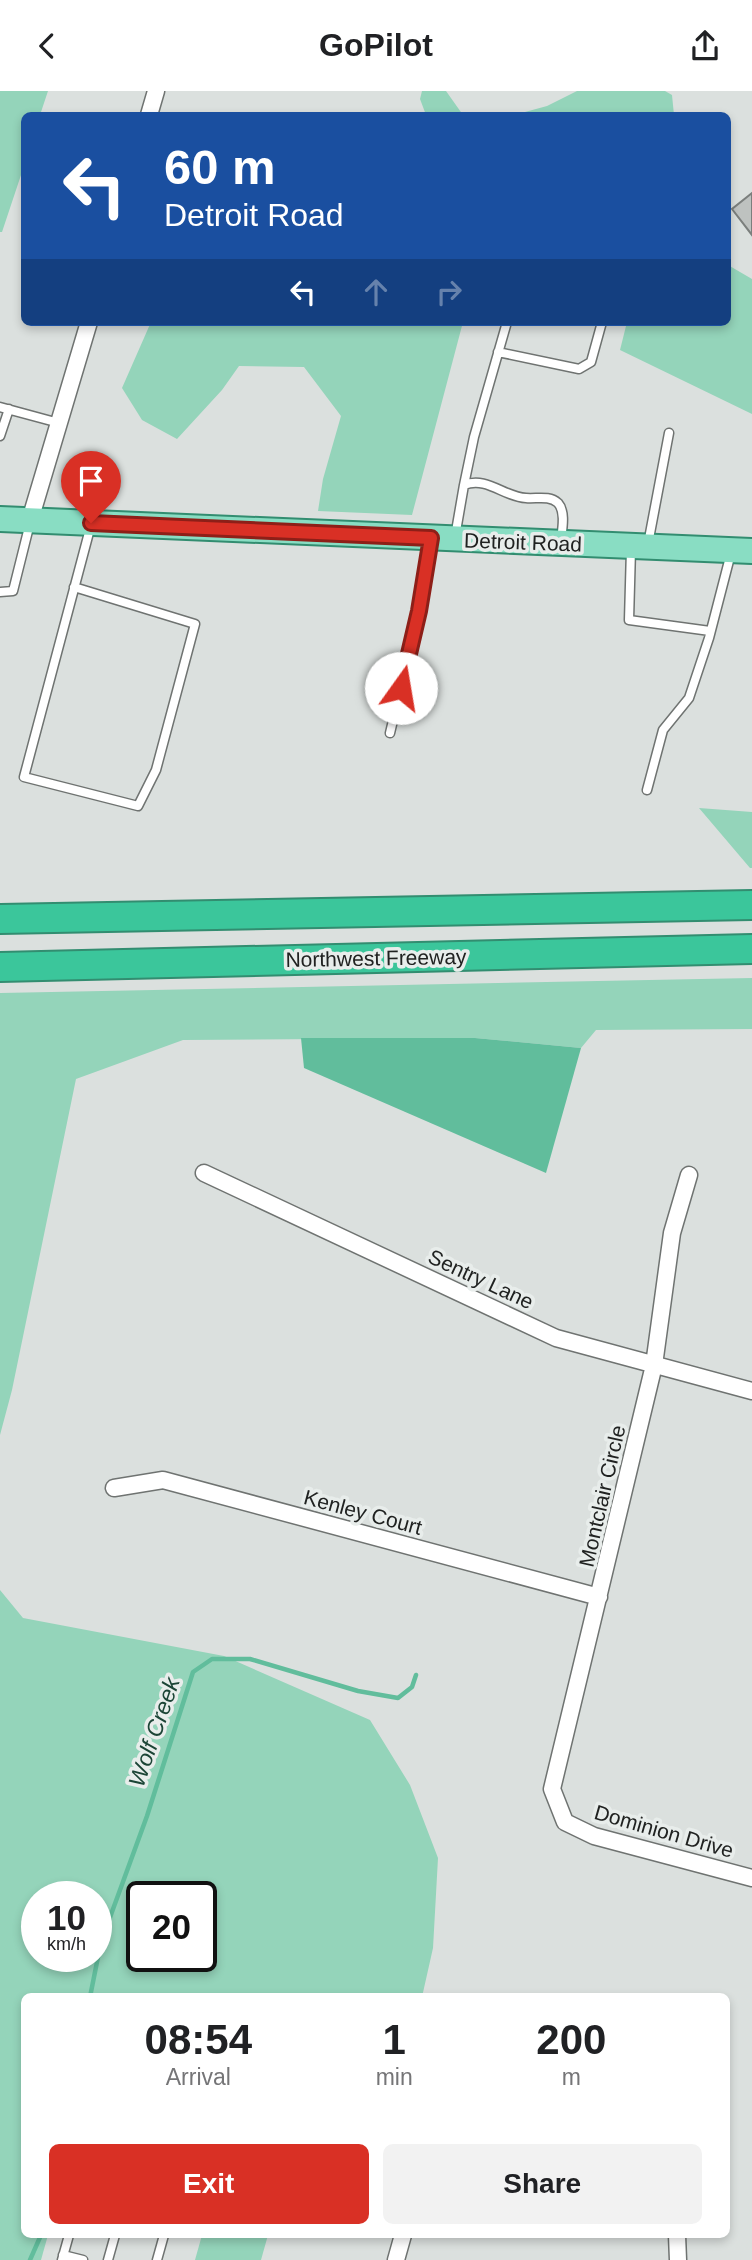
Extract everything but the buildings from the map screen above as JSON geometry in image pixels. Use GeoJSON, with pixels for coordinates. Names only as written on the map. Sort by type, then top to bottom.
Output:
{"type":"FeatureCollection","features":[{"type":"Feature","properties":{"kind":"highway"},"geometry":{"type":"LineString","coordinates":[[0,919],[752,905]]}},
{"type":"Feature","properties":{"kind":"highway","name":"Northwest Freeway"},"geometry":{"type":"LineString","coordinates":[[0,967],[752,949]]}},
{"type":"Feature","properties":{"kind":"main road","name":"Detroit Road"},"geometry":{"type":"LineString","coordinates":[[0,519],[742,551]]}},
{"type":"Feature","properties":{"kind":"street"},"geometry":{"type":"LineString","coordinates":[[150,112],[156,91]]}},
{"type":"Feature","properties":{"kind":"street"},"geometry":{"type":"LineString","coordinates":[[30,520],[88,326]]}},
{"type":"Feature","properties":{"kind":"street","name":"Sentry Lane"},"geometry":{"type":"LineString","coordinates":[[204,1173],[556,1338],[752,1391]]}},
{"type":"Feature","properties":{"kind":"street","name":"Montclair Circle"},"geometry":{"type":"LineString","coordinates":[[565,1822],[552,1789],[654,1365],[672,1233],[689,1175]]}},
{"type":"Feature","properties":{"kind":"street","name":"Kenley Court"},"geometry":{"type":"LineString","coordinates":[[114,1488],[163,1480],[600,1597]]}},
{"type":"Feature","properties":{"kind":"street","name":"Dominion Drive"},"geometry":{"type":"LineString","coordinates":[[565,1822],[594,1836],[752,1878]]}},
{"type":"Feature","properties":{"kind":"street"},"geometry":{"type":"LineString","coordinates":[[396,2260],[402,2238]]}},
{"type":"Feature","properties":{"kind":"street"},"geometry":{"type":"LineString","coordinates":[[677,2238],[678,2260]]}},
{"type":"Feature","properties":{"kind":"lane"},"geometry":{"type":"LineString","coordinates":[[390,733],[419,611],[464,485],[474,437],[506,326]]}},
{"type":"Feature","properties":{"kind":"lane"},"geometry":{"type":"LineString","coordinates":[[498,352],[579,369],[591,362],[601,326]]}},
{"type":"Feature","properties":{"kind":"lane"},"geometry":{"type":"LineString","coordinates":[[0,436],[4,408],[59,423]]}},
{"type":"Feature","properties":{"kind":"lane"},"geometry":{"type":"LineString","coordinates":[[669,433],[639,547],[629,619],[710,631]]}},
{"type":"Feature","properties":{"kind":"lane"},"geometry":{"type":"LineString","coordinates":[[464,485],[473,482],[494,486],[517,497],[547,498],[559,503],[563,513],[561,543]]}},
{"type":"Feature","properties":{"kind":"lane"},"geometry":{"type":"LineString","coordinates":[[0,592],[10,593],[15,587],[30,520]]}},
{"type":"Feature","properties":{"kind":"lane"},"geometry":{"type":"LineString","coordinates":[[74,587],[195,624],[156,770],[138,806],[24,777],[74,587],[91,523]]}},
{"type":"Feature","properties":{"kind":"lane"},"geometry":{"type":"LineString","coordinates":[[647,790],[663,730],[689,698],[710,631],[742,551]]}},
{"type":"Feature","properties":{"kind":"lane"},"geometry":{"type":"LineString","coordinates":[[68,2238],[63,2257],[83,2260]]}},
{"type":"Feature","properties":{"kind":"lane"},"geometry":{"type":"LineString","coordinates":[[108,2260],[114,2238]]}},
{"type":"Feature","properties":{"kind":"lane"},"geometry":{"type":"LineString","coordinates":[[157,2260],[163,2238]]}},
{"type":"Feature","properties":{"kind":"shaded area"},"geometry":{"type":"Polygon","coordinates":[[[0,91],[48,91],[41,112],[21,112],[21,175],[0,232],[0,91]]]}},
{"type":"Feature","properties":{"kind":"shaded area"},"geometry":{"type":"Polygon","coordinates":[[[422,91],[446,91],[461,112],[425,112],[420,99],[422,91]]]}},
{"type":"Feature","properties":{"kind":"shaded area"},"geometry":{"type":"Polygon","coordinates":[[[577,91],[665,91],[672,95],[674,112],[525,112],[547,106],[577,91]]]}},
{"type":"Feature","properties":{"kind":"shaded area"},"geometry":{"type":"Polygon","coordinates":[[[731,267],[752,279],[752,414],[620,350],[626,326],[731,326],[731,267]]]}},
{"type":"Feature","properties":{"kind":"shaded area"},"geometry":{"type":"Polygon","coordinates":[[[149,326],[462,326],[412,515],[318,511],[323,479],[341,416],[304,367],[239,366],[222,390],[177,439],[142,420],[122,388],[149,326]]]}},
{"type":"Feature","properties":{"kind":"shaded area"},"geometry":{"type":"Polygon","coordinates":[[[699,808],[752,812],[752,868],[750,868],[699,808]]]}},
{"type":"Feature","properties":{"kind":"shaded area"},"geometry":{"type":"Polygon","coordinates":[[[752,978],[752,1029],[596,1030],[581,1048],[475,1038],[183,1040],[76,1079],[12,1390],[0,1435],[0,993],[752,978]]]}},
{"type":"Feature","properties":{"kind":"shaded area"},"geometry":{"type":"Polygon","coordinates":[[[301,1038],[475,1038],[581,1048],[546,1173],[304,1068],[301,1038]]]}},
{"type":"Feature","properties":{"kind":"shaded area"},"geometry":{"type":"Polygon","coordinates":[[[0,1590],[23,1618],[224,1656],[370,1720],[410,1785],[438,1858],[433,1948],[423,1993],[21,1993],[21,2238],[47,2238],[41,2260],[0,2260],[0,1590]]]}},
{"type":"Feature","properties":{"kind":"shaded area"},"geometry":{"type":"Polygon","coordinates":[[[201,2238],[267,2238],[261,2260],[195,2260],[201,2238]]]}},
{"type":"Feature","properties":{"kind":"waterway","name":"Wolf Creek"},"geometry":{"type":"LineString","coordinates":[[91,1993],[101,1942],[147,1816],[193,1672],[212,1659],[250,1659],[358,1691],[398,1698],[412,1687],[416,1675]]}},
{"type":"Feature","properties":{"kind":"waterway","name":"Wolf Creek"},"geometry":{"type":"LineString","coordinates":[[30,2260],[40,2238]]}},
{"type":"Feature","properties":{"kind":"route"},"geometry":{"type":"LineString","coordinates":[[91,523],[431,538],[419,611],[401,688]]}}]}
